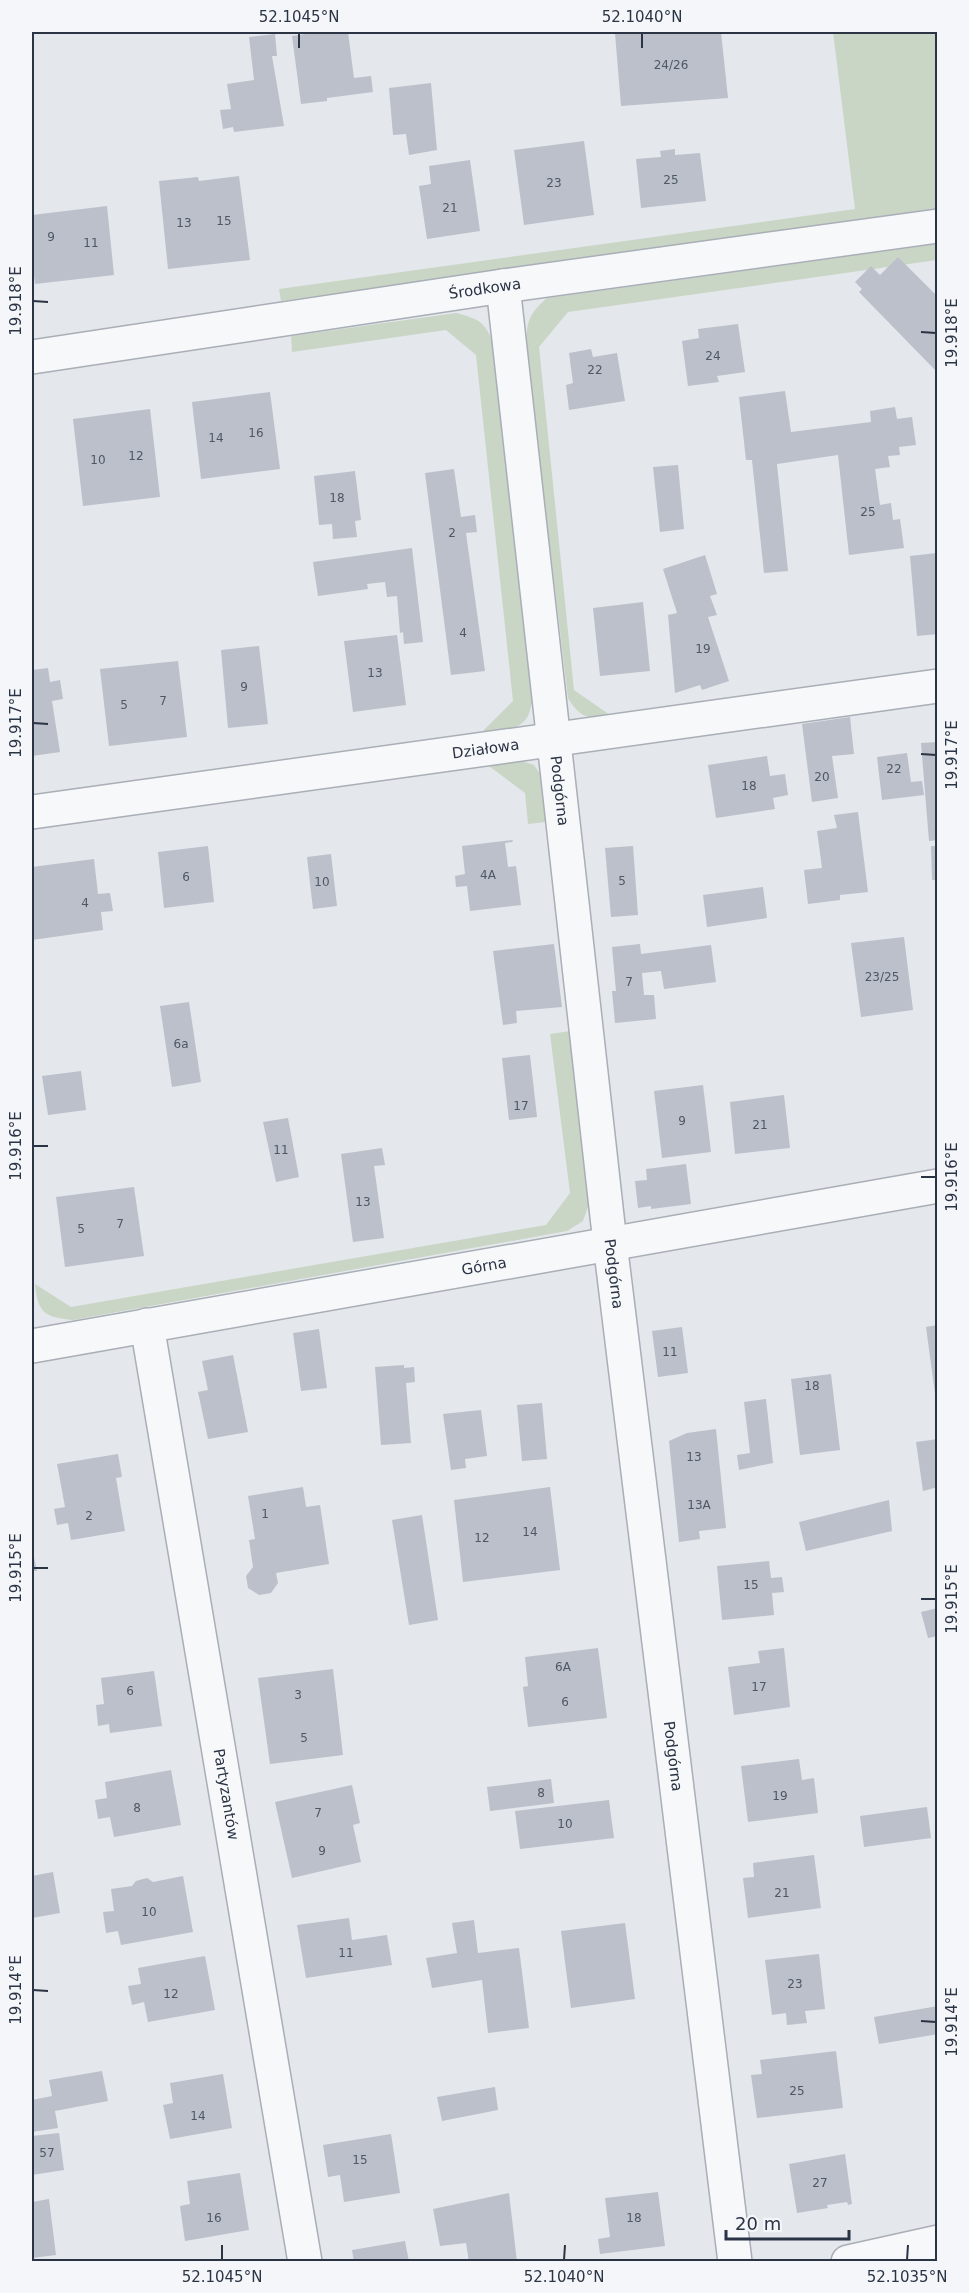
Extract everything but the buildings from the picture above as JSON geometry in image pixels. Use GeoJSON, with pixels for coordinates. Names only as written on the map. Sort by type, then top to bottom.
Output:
{"type":"FeatureCollection","features":[{"type":"Feature","properties":{"kind":"street","name":"Środkowa"},"geometry":{"type":"LineString","coordinates":[[32,357],[503,286],[938,226]]}},
{"type":"Feature","properties":{"kind":"street","name":"Podgórna"},"geometry":{"type":"LineString","coordinates":[[503,286],[610,1244],[735,2262]]}},
{"type":"Feature","properties":{"kind":"street","name":"Działowa"},"geometry":{"type":"LineString","coordinates":[[32,812],[938,686]]}},
{"type":"Feature","properties":{"kind":"street","name":"Górna"},"geometry":{"type":"LineString","coordinates":[[32,1346],[938,1186]]}},
{"type":"Feature","properties":{"kind":"street","name":"Partyzantów"},"geometry":{"type":"LineString","coordinates":[[147,1325],[305,2262]]}},
{"type":"Feature","properties":{"kind":"street"},"geometry":{"type":"LineString","coordinates":[[848,2262],[938,2242]]}},
{"type":"Feature","properties":{"kind":"green space"},"geometry":{"type":"Polygon","coordinates":[[[833,32],[937,32],[937,210],[281,301],[279,289],[855,209],[833,32]]]}},
{"type":"Feature","properties":{"kind":"green space"},"geometry":{"type":"Polygon","coordinates":[[[937,244],[937,260],[568,312],[539,347],[574,690],[610,715],[590,717],[576,710],[568,698],[527,355],[528,323],[534,311],[547,298],[937,244]]]}},
{"type":"Feature","properties":{"kind":"green space"},"geometry":{"type":"Polygon","coordinates":[[[456,313],[470,317],[484,325],[493,343],[533,700],[527,717],[517,727],[480,734],[513,701],[476,355],[446,330],[292,352],[291,336],[456,313]]]}},
{"type":"Feature","properties":{"kind":"green space"},"geometry":{"type":"Polygon","coordinates":[[[521,761],[534,765],[542,777],[546,822],[528,824],[525,793],[489,766],[521,761]]]}},
{"type":"Feature","properties":{"kind":"green space"},"geometry":{"type":"Polygon","coordinates":[[[570,1031],[590,1201],[583,1221],[567,1231],[73,1320],[49,1315],[41,1307],[35,1284],[71,1307],[546,1225],[570,1193],[550,1034],[570,1031]]]}}]}
